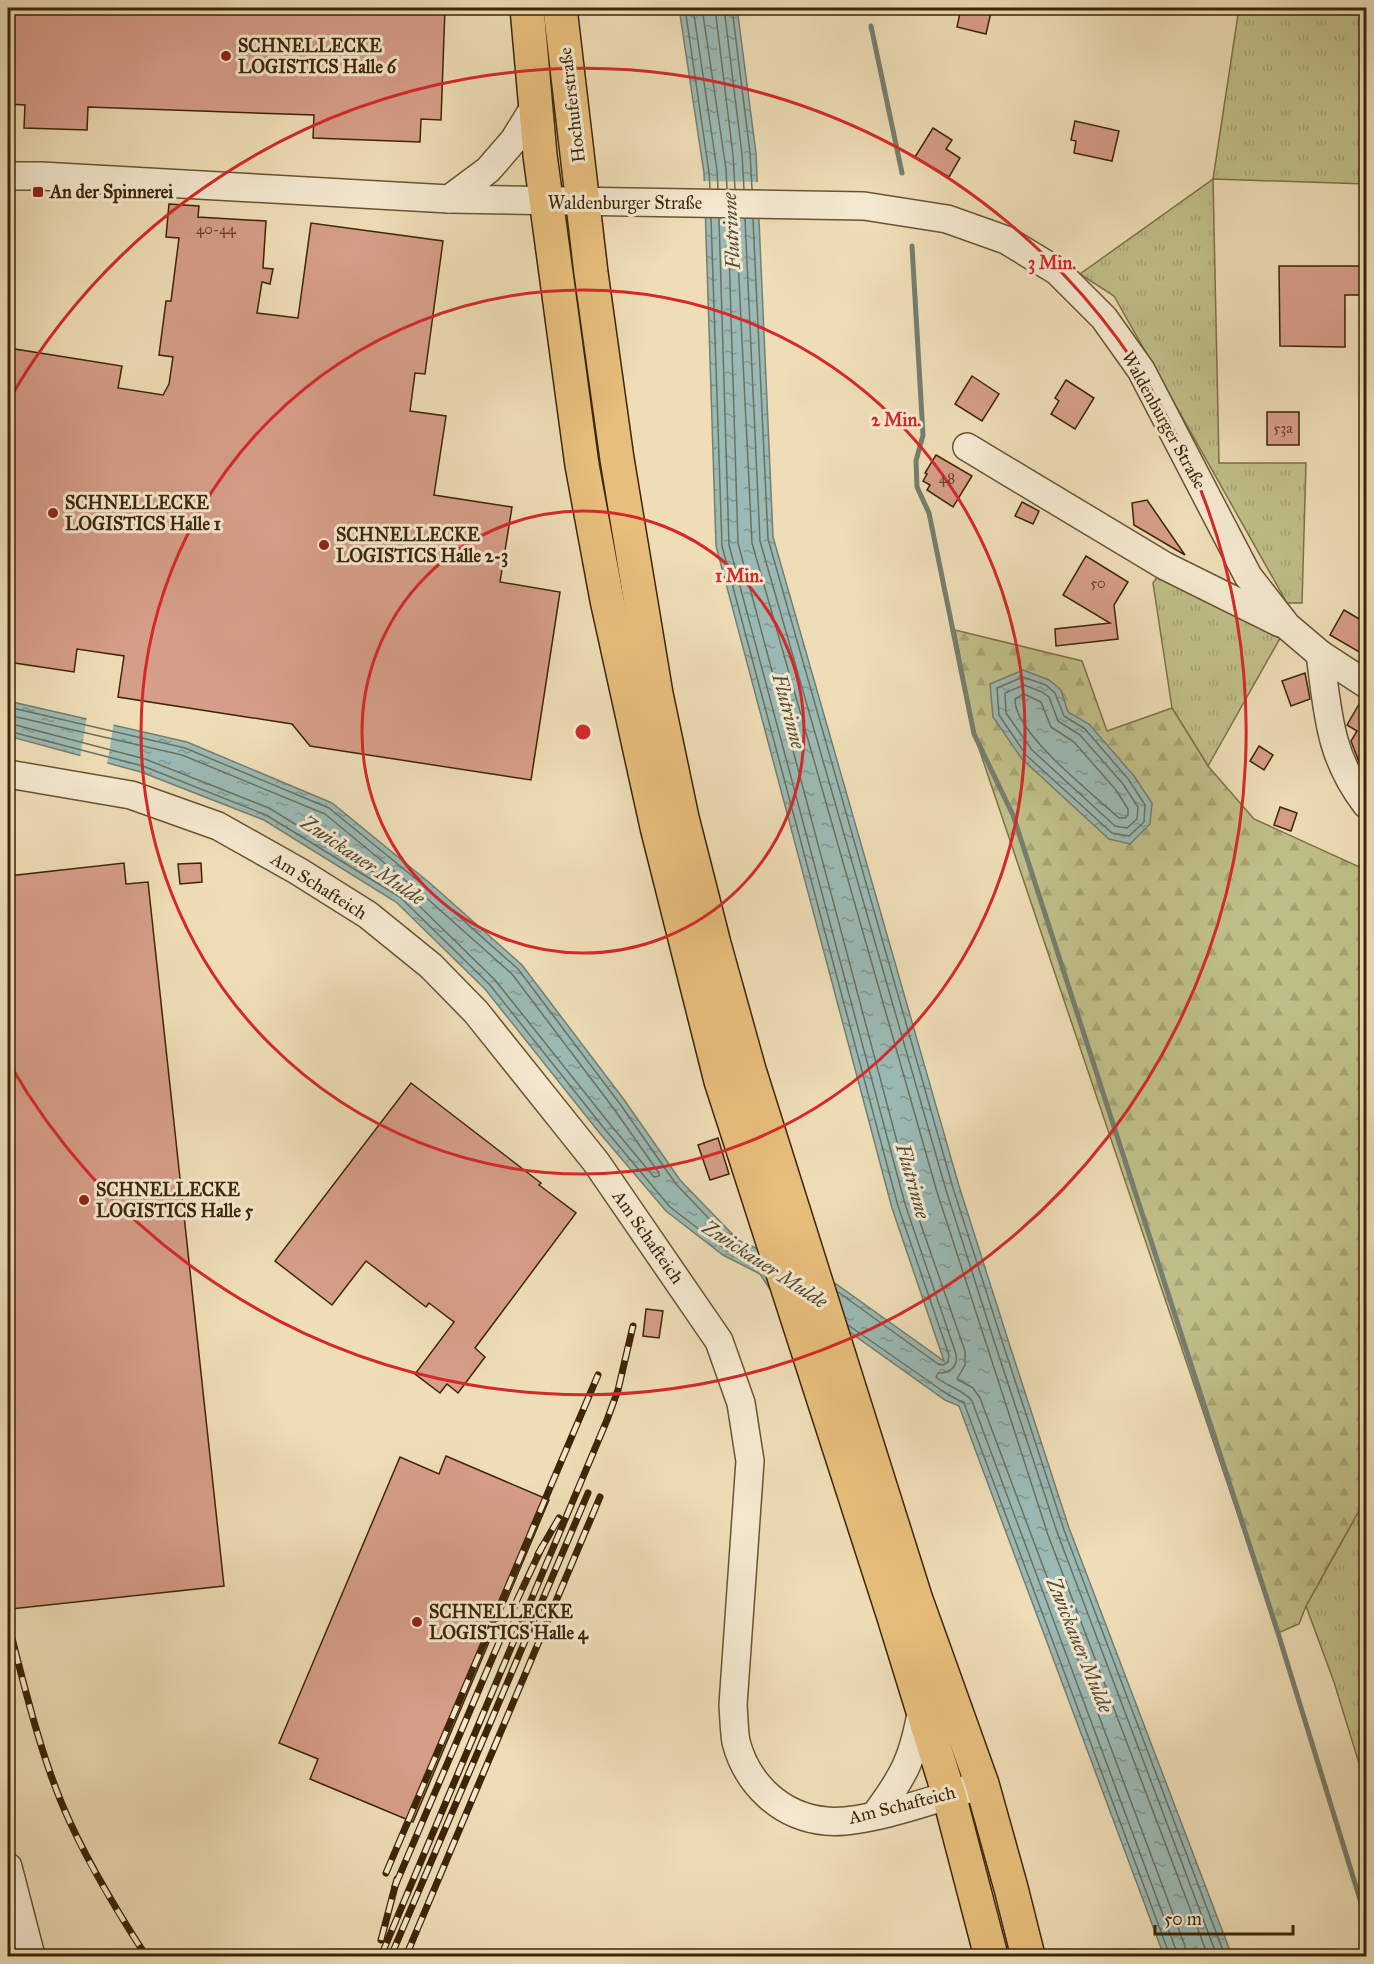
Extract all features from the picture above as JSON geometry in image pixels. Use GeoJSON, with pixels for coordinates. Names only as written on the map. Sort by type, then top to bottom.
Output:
{"type":"FeatureCollection","features":[{"type":"Feature","properties":{"kind":"main road","name":"Hochuferstraße"},"geometry":{"type":"LineString","coordinates":[[527,8],[546,202],[582,465],[607,600],[660,838],[721,1082],[771,1233],[814,1326]]}},
{"type":"Feature","properties":{"kind":"main road","name":"Hochuferstraße"},"geometry":{"type":"LineString","coordinates":[[560,8],[591,273],[617,459],[667,752],[748,1071],[803,1247],[814,1326]]}},
{"type":"Feature","properties":{"kind":"main road"},"geometry":{"type":"LineString","coordinates":[[814,1326],[922,1709],[949,1795],[991,1956]]}},
{"type":"Feature","properties":{"kind":"main road"},"geometry":{"type":"LineString","coordinates":[[814,1326],[982,1784],[1028,1956]]}},
{"type":"Feature","properties":{"kind":"street"},"geometry":{"type":"LineString","coordinates":[[449,199],[488,171],[514,140],[535,106]]}},
{"type":"Feature","properties":{"kind":"street","name":"Waldenburger Straße"},"geometry":{"type":"LineString","coordinates":[[8,176],[449,199],[864,206],[947,219],[1006,240],[1057,271],[1104,318],[1141,370],[1248,576],[1287,626],[1320,654],[1366,684]]}},
{"type":"Feature","properties":{"kind":"street","name":"Waldenburger Straße"},"geometry":{"type":"LineString","coordinates":[[967,447],[1165,566],[1287,626]]}},
{"type":"Feature","properties":{"kind":"street"},"geometry":{"type":"LineString","coordinates":[[1320,654],[1331,733],[1341,764],[1353,787],[1366,804]]}},
{"type":"Feature","properties":{"kind":"street","name":"Am Schafteich"},"geometry":{"type":"LineString","coordinates":[[8,774],[131,795],[218,826],[298,871],[368,915],[431,966],[476,1012],[596,1162],[719,1341],[729,1367],[741,1403],[750,1461],[733,1705],[736,1740],[747,1772],[769,1798],[792,1813],[826,1821],[875,1815],[982,1784]]}},
{"type":"Feature","properties":{"kind":"street"},"geometry":{"type":"LineString","coordinates":[[875,1815],[898,1785],[909,1765],[922,1709]]}},
{"type":"Feature","properties":{"kind":"street"},"geometry":{"type":"LineString","coordinates":[[8,1867],[31,1956]]}},
{"type":"Feature","properties":{"kind":"green space"},"geometry":{"type":"Polygon","coordinates":[[[1239,8],[1351,8],[1366,18],[1366,184],[1213,179],[1239,8]]]}},
{"type":"Feature","properties":{"kind":"green space"},"geometry":{"type":"Polygon","coordinates":[[[1213,179],[1219,463],[1306,463],[1302,603],[1287,603],[1114,296],[1080,274],[1213,179]]]}},
{"type":"Feature","properties":{"kind":"green space"},"geometry":{"type":"Polygon","coordinates":[[[1165,566],[1287,626],[1208,766],[1172,708],[1153,583],[1165,566]]]}},
{"type":"Feature","properties":{"kind":"green space"},"geometry":{"type":"Polygon","coordinates":[[[955,630],[1082,661],[1107,731],[1172,708],[1208,766],[1254,819],[1366,870],[1366,1498],[1306,1606],[1299,1624],[1278,1633],[974,734],[955,630]]]}},
{"type":"Feature","properties":{"kind":"green space"},"geometry":{"type":"Polygon","coordinates":[[[1366,1498],[1366,1786],[1334,1682],[1306,1606],[1366,1498]]]}},
{"type":"Feature","properties":{"kind":"water"},"geometry":{"type":"Polygon","coordinates":[[[679,8],[737,8],[756,153],[773,537],[959,1186],[1008,1340],[1069,1528],[1232,1956],[1164,1956],[959,1406],[945,1400],[848,1331],[773,1294],[760,1274],[723,1255],[666,1211],[598,1131],[485,989],[396,902],[264,820],[141,772],[8,736],[8,701],[187,742],[332,803],[431,884],[522,965],[625,1101],[680,1180],[738,1240],[836,1284],[944,1361],[892,1208],[716,546],[704,173],[679,8]]]}},
{"type":"Feature","properties":{"kind":"water"},"geometry":{"type":"Polygon","coordinates":[[[1023,670],[1049,680],[1061,690],[1068,712],[1089,724],[1134,776],[1152,803],[1150,824],[1130,844],[1109,839],[1022,759],[993,717],[990,684],[1023,670]]]}},
{"type":"Feature","properties":{"kind":"pier"},"geometry":{"type":"Polygon","coordinates":[[[701,181],[760,182],[762,219],[702,218],[701,181]]]}},
{"type":"Feature","properties":{"kind":"pier"},"geometry":{"type":"Polygon","coordinates":[[[87,716],[114,722],[107,765],[80,758],[87,716]]]}},
{"type":"Feature","properties":{"kind":"building","name":"SCHNELLECKE LOGISTICS Halle 6"},"geometry":{"type":"Polygon","coordinates":[[[8,8],[445,8],[441,120],[421,119],[420,142],[313,138],[314,115],[88,107],[87,130],[24,128],[25,105],[8,104],[8,8]]]}},
{"type":"Feature","properties":{"kind":"building"},"geometry":{"type":"Polygon","coordinates":[[[961,8],[992,8],[986,34],[957,27],[961,8]]]}},
{"type":"Feature","properties":{"kind":"building"},"geometry":{"type":"Polygon","coordinates":[[[1075,121],[1119,131],[1112,161],[1074,153],[1076,141],[1071,140],[1075,121]]]}},
{"type":"Feature","properties":{"kind":"building"},"geometry":{"type":"Polygon","coordinates":[[[933,128],[952,140],[946,149],[960,158],[949,177],[915,157],[933,128]]]}},
{"type":"Feature","properties":{"kind":"building"},"geometry":{"type":"Polygon","coordinates":[[[169,204],[199,206],[198,217],[266,221],[263,268],[273,269],[270,284],[262,282],[257,313],[298,318],[311,223],[443,241],[425,374],[415,373],[410,411],[446,416],[434,495],[512,507],[500,582],[560,592],[531,780],[310,746],[292,724],[118,697],[124,656],[77,649],[74,672],[8,662],[8,348],[122,366],[118,388],[163,395],[169,384],[173,357],[159,355],[166,301],[171,301],[179,238],[166,237],[169,204]]]}},
{"type":"Feature","properties":{"kind":"building"},"geometry":{"type":"Polygon","coordinates":[[[1279,266],[1366,266],[1366,295],[1345,295],[1345,347],[1280,346],[1279,266]]]}},
{"type":"Feature","properties":{"kind":"building"},"geometry":{"type":"Polygon","coordinates":[[[972,376],[999,394],[982,421],[955,404],[972,376]]]}},
{"type":"Feature","properties":{"kind":"building"},"geometry":{"type":"Polygon","coordinates":[[[1066,380],[1094,398],[1075,429],[1051,414],[1059,401],[1055,398],[1066,380]]]}},
{"type":"Feature","properties":{"kind":"building"},"geometry":{"type":"Polygon","coordinates":[[[1267,412],[1299,412],[1299,445],[1267,445],[1267,412]]]}},
{"type":"Feature","properties":{"kind":"building"},"geometry":{"type":"Polygon","coordinates":[[[936,455],[972,476],[953,507],[927,490],[930,485],[923,481],[936,455]]]}},
{"type":"Feature","properties":{"kind":"building"},"geometry":{"type":"Polygon","coordinates":[[[1147,500],[1185,555],[1134,525],[1132,503],[1147,500]]]}},
{"type":"Feature","properties":{"kind":"building"},"geometry":{"type":"Polygon","coordinates":[[[1022,502],[1039,511],[1033,524],[1015,516],[1022,502]]]}},
{"type":"Feature","properties":{"kind":"building"},"geometry":{"type":"Polygon","coordinates":[[[1086,556],[1128,582],[1114,605],[1118,639],[1056,646],[1055,629],[1110,623],[1063,595],[1086,556]]]}},
{"type":"Feature","properties":{"kind":"building"},"geometry":{"type":"Polygon","coordinates":[[[1344,610],[1366,623],[1366,643],[1361,653],[1330,635],[1344,610]]]}},
{"type":"Feature","properties":{"kind":"building"},"geometry":{"type":"Polygon","coordinates":[[[1305,673],[1310,699],[1291,706],[1282,681],[1305,673]]]}},
{"type":"Feature","properties":{"kind":"building"},"geometry":{"type":"Polygon","coordinates":[[[1362,699],[1366,700],[1366,770],[1361,767],[1351,741],[1357,731],[1347,725],[1362,699]]]}},
{"type":"Feature","properties":{"kind":"building"},"geometry":{"type":"Polygon","coordinates":[[[1259,746],[1273,755],[1264,770],[1250,761],[1259,746]]]}},
{"type":"Feature","properties":{"kind":"building"},"geometry":{"type":"Polygon","coordinates":[[[1280,807],[1297,813],[1291,831],[1274,825],[1280,807]]]}},
{"type":"Feature","properties":{"kind":"building","name":"SCHNELLECKE LOGISTICS Halle 5"},"geometry":{"type":"Polygon","coordinates":[[[124,863],[126,884],[148,882],[224,1586],[11,1609],[8,1573],[8,876],[124,863]]]}},
{"type":"Feature","properties":{"kind":"building"},"geometry":{"type":"Polygon","coordinates":[[[201,863],[202,882],[180,884],[178,864],[201,863]]]}},
{"type":"Feature","properties":{"kind":"building"},"geometry":{"type":"Polygon","coordinates":[[[411,1083],[541,1183],[539,1185],[576,1213],[475,1348],[485,1357],[458,1393],[447,1384],[440,1393],[415,1374],[454,1322],[429,1303],[426,1307],[366,1261],[332,1305],[275,1261],[411,1083]]]}},
{"type":"Feature","properties":{"kind":"building"},"geometry":{"type":"Polygon","coordinates":[[[718,1138],[729,1174],[710,1180],[698,1145],[718,1138]]]}},
{"type":"Feature","properties":{"kind":"building"},"geometry":{"type":"Polygon","coordinates":[[[646,1309],[663,1311],[659,1338],[643,1336],[646,1309]]]}},
{"type":"Feature","properties":{"kind":"building","name":"SCHNELLECKE LOGISTICS Halle 4"},"geometry":{"type":"Polygon","coordinates":[[[446,1456],[549,1500],[413,1822],[310,1779],[318,1759],[279,1743],[400,1457],[439,1474],[446,1456]]]}},
{"type":"Feature","properties":{"kind":"waterway"},"geometry":{"type":"LineString","coordinates":[[871,26],[902,173]]}},
{"type":"Feature","properties":{"kind":"waterway"},"geometry":{"type":"LineString","coordinates":[[912,246],[923,435],[916,461],[917,487],[929,513],[974,734],[1013,815],[1278,1633],[1366,1919]]}},
{"type":"Feature","properties":{"kind":"railway"},"geometry":{"type":"LineString","coordinates":[[381,1956],[607,1420],[618,1390],[633,1326]]}},
{"type":"Feature","properties":{"kind":"railway"},"geometry":{"type":"LineString","coordinates":[[386,1873],[598,1375]]}},
{"type":"Feature","properties":{"kind":"railway"},"geometry":{"type":"LineString","coordinates":[[391,1956],[588,1493]]}},
{"type":"Feature","properties":{"kind":"railway"},"geometry":{"type":"LineString","coordinates":[[406,1956],[600,1497]]}},
{"type":"Feature","properties":{"kind":"railway"},"geometry":{"type":"LineString","coordinates":[[538,1554],[559,1518]]}},
{"type":"Feature","properties":{"kind":"railway"},"geometry":{"type":"LineString","coordinates":[[395,1886],[542,1547]]}},
{"type":"Feature","properties":{"kind":"railway"},"geometry":{"type":"LineString","coordinates":[[8,1623],[39,1737],[62,1804],[101,1882],[146,1956]]}},
{"type":"Feature","properties":{"kind":"railway"},"geometry":{"type":"LineString","coordinates":[[381,1940],[397,1879]]}},
{"type":"Feature","properties":{"kind":"place","name":"SCHNELLECKE LOGISTICS Halle 6"},"geometry":{"type":"Point","coordinates":[226,56]}},
{"type":"Feature","properties":{"kind":"place","name":"An der Spinnerei"},"geometry":{"type":"Point","coordinates":[38,192]}},
{"type":"Feature","properties":{"kind":"place","name":"SCHNELLECKE LOGISTICS Halle 1"},"geometry":{"type":"Point","coordinates":[53,513]}},
{"type":"Feature","properties":{"kind":"place","name":"SCHNELLECKE LOGISTICS Halle 2-3"},"geometry":{"type":"Point","coordinates":[324,545]}},
{"type":"Feature","properties":{"kind":"place","name":"SCHNELLECKE LOGISTICS Halle 5"},"geometry":{"type":"Point","coordinates":[84,1200]}},
{"type":"Feature","properties":{"kind":"place","name":"SCHNELLECKE LOGISTICS Halle 4"},"geometry":{"type":"Point","coordinates":[417,1622]}},
{"type":"Feature","properties":{"kind":"water label","name":"Flutrinne"},"geometry":{"type":"Point","coordinates":[731,231]}},
{"type":"Feature","properties":{"kind":"water label","name":"Flutrinne"},"geometry":{"type":"Point","coordinates":[789,711]}},
{"type":"Feature","properties":{"kind":"water label","name":"Zwickauer Mulde"},"geometry":{"type":"Point","coordinates":[363,860]}},
{"type":"Feature","properties":{"kind":"water label","name":"Flutrinne"},"geometry":{"type":"Point","coordinates":[913,1181]}},
{"type":"Feature","properties":{"kind":"water label","name":"Zwickauer Mulde"},"geometry":{"type":"Point","coordinates":[765,1264]}},
{"type":"Feature","properties":{"kind":"water label","name":"Zwickauer Mulde"},"geometry":{"type":"Point","coordinates":[1080,1645]}}]}
